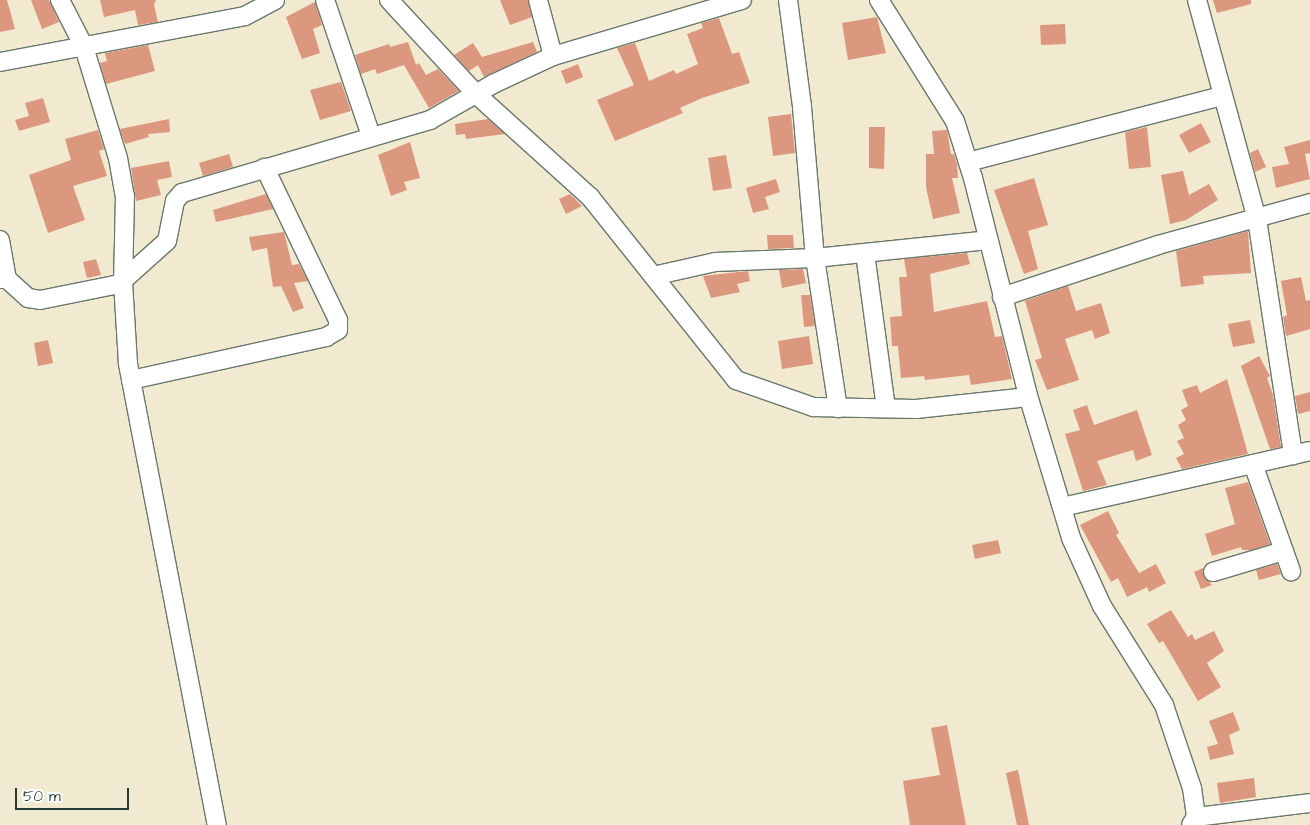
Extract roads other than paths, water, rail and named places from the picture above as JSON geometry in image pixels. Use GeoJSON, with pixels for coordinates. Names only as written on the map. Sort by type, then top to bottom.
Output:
{"type":"FeatureCollection","features":[{"type":"Feature","properties":{"kind":"street"},"geometry":{"type":"LineString","coordinates":[[60,0],[84,47],[118,158],[125,196],[123,282],[132,380],[217,825]]}},
{"type":"Feature","properties":{"kind":"street"},"geometry":{"type":"LineString","coordinates":[[0,62],[245,16],[275,0]]}},
{"type":"Feature","properties":{"kind":"street"},"geometry":{"type":"LineString","coordinates":[[325,0],[371,136]]}},
{"type":"Feature","properties":{"kind":"street"},"geometry":{"type":"LineString","coordinates":[[389,0],[476,94],[590,197],[736,380],[812,407],[916,409],[1028,397]]}},
{"type":"Feature","properties":{"kind":"street"},"geometry":{"type":"LineString","coordinates":[[538,0],[553,56]]}},
{"type":"Feature","properties":{"kind":"street"},"geometry":{"type":"LineString","coordinates":[[0,240],[3,279],[28,298],[40,300],[123,282],[167,241],[178,195],[430,120],[476,94],[553,56],[711,4],[742,0]]}},
{"type":"Feature","properties":{"kind":"street"},"geometry":{"type":"LineString","coordinates":[[788,0],[802,107],[815,258],[838,408]]}},
{"type":"Feature","properties":{"kind":"street"},"geometry":{"type":"LineString","coordinates":[[879,0],[956,122],[1028,397],[1071,538],[1102,606],[1164,705],[1192,788],[1194,821],[1310,803]]}},
{"type":"Feature","properties":{"kind":"street"},"geometry":{"type":"LineString","coordinates":[[1062,507],[1302,453],[1257,220],[1197,0]]}},
{"type":"Feature","properties":{"kind":"street"},"geometry":{"type":"LineString","coordinates":[[968,162],[1222,96]]}},
{"type":"Feature","properties":{"kind":"street"},"geometry":{"type":"LineString","coordinates":[[132,380],[326,337],[338,330],[338,320],[265,168]]}},
{"type":"Feature","properties":{"kind":"street"},"geometry":{"type":"LineString","coordinates":[[1002,298],[1158,246],[1257,220],[1310,202]]}},
{"type":"Feature","properties":{"kind":"street"},"geometry":{"type":"LineString","coordinates":[[653,276],[715,262],[815,258],[988,240]]}},
{"type":"Feature","properties":{"kind":"street"},"geometry":{"type":"LineString","coordinates":[[865,253],[886,408]]}},
{"type":"Feature","properties":{"kind":"street"},"geometry":{"type":"LineString","coordinates":[[1253,464],[1291,571]]}},
{"type":"Feature","properties":{"kind":"street"},"geometry":{"type":"LineString","coordinates":[[1213,572],[1284,551]]}}]}
